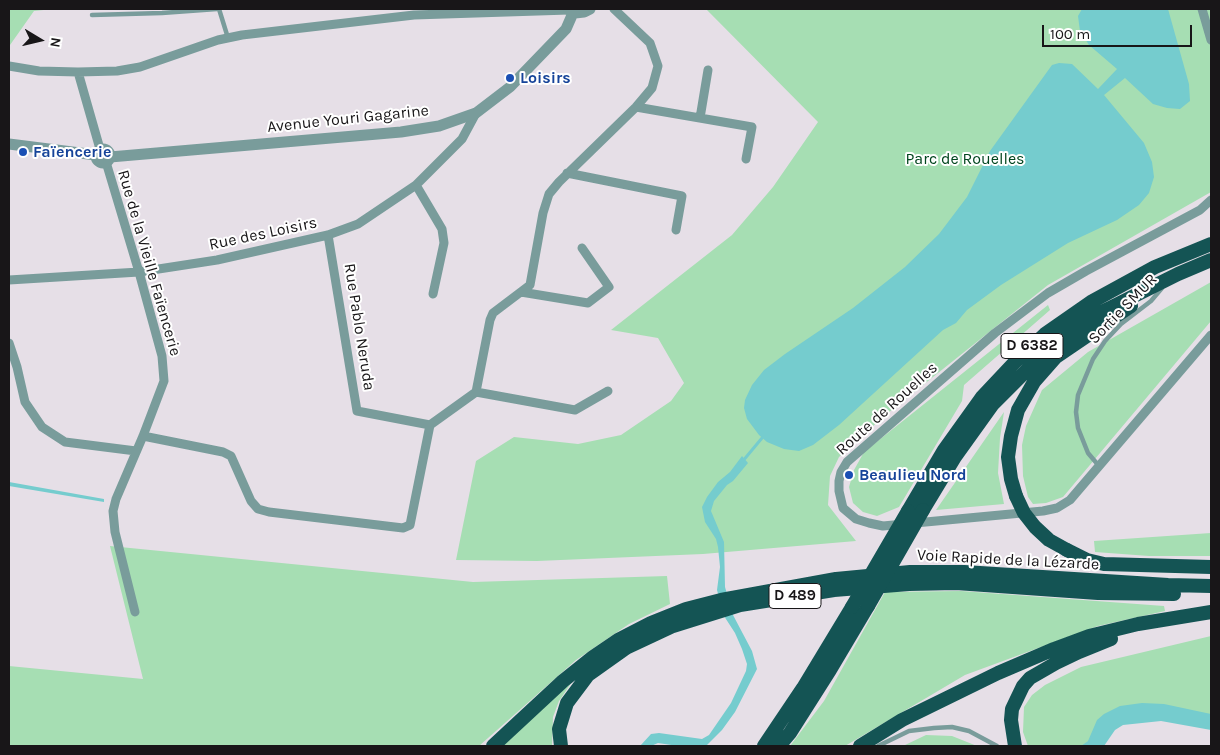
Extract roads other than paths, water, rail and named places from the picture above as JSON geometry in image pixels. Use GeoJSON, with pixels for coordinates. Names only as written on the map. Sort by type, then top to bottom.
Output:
{"type":"FeatureCollection","features":[{"type":"Feature","properties":{"kind":"highway","name":"D 6382"},"geometry":{"type":"LineString","coordinates":[[764,746],[803,688],[944,450],[982,397],[1045,334],[1091,302],[1147,272],[1211,244]]}},
{"type":"Feature","properties":{"kind":"highway"},"geometry":{"type":"LineString","coordinates":[[1211,262],[1174,277],[1056,357],[1034,382],[1018,410],[1008,457],[1011,479],[1024,513],[1049,540],[1066,550],[1087,560],[1104,564],[1211,567]]}},
{"type":"Feature","properties":{"kind":"highway","name":"D 6382"},"geometry":{"type":"LineString","coordinates":[[780,746],[830,670],[955,457],[993,404],[1034,363],[1062,339],[1096,315],[1174,277]]}},
{"type":"Feature","properties":{"kind":"highway","name":"Voie Rapide de la Lézarde"},"geometry":{"type":"LineString","coordinates":[[493,746],[563,681],[618,640],[651,623],[721,600],[836,579],[910,572],[964,572],[1149,584],[1211,586]]}},
{"type":"Feature","properties":{"kind":"highway","name":"Voie Rapide de la Lézarde"},"geometry":{"type":"LineString","coordinates":[[561,746],[559,729],[567,703],[588,674],[626,648],[657,633],[673,626],[740,605],[834,590],[909,584],[956,583],[1098,593],[1211,594]]}},
{"type":"Feature","properties":{"kind":"highway"},"geometry":{"type":"LineString","coordinates":[[860,746],[902,720],[998,673],[1054,649],[1089,636],[1138,624],[1211,612]]}},
{"type":"Feature","properties":{"kind":"highway"},"geometry":{"type":"LineString","coordinates":[[1015,746],[1011,720],[1012,709],[1023,686],[1030,678],[1056,663],[1102,642],[1211,612]]}},
{"type":"Feature","properties":{"kind":"highway"},"geometry":{"type":"LineString","coordinates":[[754,746],[803,688]]}},
{"type":"Feature","properties":{"kind":"street"},"geometry":{"type":"LineString","coordinates":[[9,66],[39,71],[117,71],[140,67],[228,38],[414,15],[570,10],[584,12],[590,9]]}},
{"type":"Feature","properties":{"kind":"street"},"geometry":{"type":"LineString","coordinates":[[143,436],[223,452],[231,456],[251,501],[258,509],[269,512],[403,528],[410,525],[430,425],[476,392],[493,313],[530,285],[543,213],[549,194],[636,107],[652,88],[658,66],[650,43],[614,9]]}},
{"type":"Feature","properties":{"kind":"street"},"geometry":{"type":"LineString","coordinates":[[1202,9],[1211,40]]}},
{"type":"Feature","properties":{"kind":"street","name":"Avenue Youri Gagarine"},"geometry":{"type":"LineString","coordinates":[[108,160],[401,132],[438,126],[476,113],[510,87],[566,29],[570,10]]}},
{"type":"Feature","properties":{"kind":"street"},"geometry":{"type":"LineString","coordinates":[[700,118],[708,70]]}},
{"type":"Feature","properties":{"kind":"street"},"geometry":{"type":"LineString","coordinates":[[78,72],[99,162],[108,160]]}},
{"type":"Feature","properties":{"kind":"street"},"geometry":{"type":"LineString","coordinates":[[636,107],[752,127],[746,159]]}},
{"type":"Feature","properties":{"kind":"street","name":"Rue des Loisirs"},"geometry":{"type":"LineString","coordinates":[[9,280],[139,272],[217,260],[328,235],[358,224],[416,185],[462,139],[476,113]]}},
{"type":"Feature","properties":{"kind":"street"},"geometry":{"type":"LineString","coordinates":[[9,144],[98,152]]}},
{"type":"Feature","properties":{"kind":"street","name":"Rue de la Vieille Faïencerie"},"geometry":{"type":"LineString","coordinates":[[108,160],[162,356],[164,381],[116,499],[113,511],[115,532],[135,612]]}},
{"type":"Feature","properties":{"kind":"street"},"geometry":{"type":"LineString","coordinates":[[567,174],[682,196],[676,230]]}},
{"type":"Feature","properties":{"kind":"street"},"geometry":{"type":"LineString","coordinates":[[416,185],[442,229],[444,243],[433,294]]}},
{"type":"Feature","properties":{"kind":"street","name":"Route de Rouelles"},"geometry":{"type":"LineString","coordinates":[[1211,200],[1200,210],[1048,293],[995,334],[847,462],[841,472],[838,491],[843,508],[849,514],[869,523],[883,526],[1044,511],[1057,508],[1070,500],[1211,335]]}},
{"type":"Feature","properties":{"kind":"street","name":"Rue Pablo Neruda"},"geometry":{"type":"LineString","coordinates":[[328,235],[357,411],[430,425]]}},
{"type":"Feature","properties":{"kind":"street"},"geometry":{"type":"LineString","coordinates":[[521,292],[588,303],[609,287],[582,248]]}},
{"type":"Feature","properties":{"kind":"street"},"geometry":{"type":"LineString","coordinates":[[9,343],[25,402],[42,427],[65,442],[136,451]]}},
{"type":"Feature","properties":{"kind":"street"},"geometry":{"type":"LineString","coordinates":[[476,392],[575,410],[608,391]]}},
{"type":"Feature","properties":{"kind":"lane"},"geometry":{"type":"LineString","coordinates":[[92,15],[218,9],[228,38]]}},
{"type":"Feature","properties":{"kind":"lane","name":"Sortie SMUR"},"geometry":{"type":"LineString","coordinates":[[1099,466],[1088,453],[1078,428],[1076,412],[1084,378],[1093,359],[1105,341],[1121,324],[1151,301],[1174,277]]}},
{"type":"Feature","properties":{"kind":"lane"},"geometry":{"type":"LineString","coordinates":[[878,746],[909,731],[952,727],[969,732],[997,746]]}},
{"type":"Feature","properties":{"kind":"water"},"geometry":{"type":"Polygon","coordinates":[[[1082,9],[1168,9],[1189,84],[1190,101],[1180,109],[1153,104],[1125,78],[1104,95],[1144,143],[1152,162],[1154,177],[1149,193],[1139,205],[1117,220],[1068,243],[1001,285],[967,310],[956,323],[943,330],[839,425],[813,445],[799,451],[784,449],[767,442],[747,419],[744,408],[745,400],[752,385],[764,370],[853,308],[905,267],[939,234],[967,197],[990,151],[1052,65],[1059,63],[1072,64],[1098,89],[1117,69],[1089,45],[1080,31],[1078,16],[1082,9]]]}},
{"type":"Feature","properties":{"kind":"water"},"geometry":{"type":"Polygon","coordinates":[[[742,456],[748,463],[714,501],[711,511],[724,542],[725,587],[733,615],[752,651],[757,669],[735,712],[722,730],[706,746],[678,746],[658,743],[651,746],[640,746],[651,734],[659,733],[702,739],[709,735],[731,703],[746,671],[747,664],[742,649],[735,633],[724,616],[717,590],[720,567],[718,547],[716,539],[705,522],[702,507],[718,482],[730,472],[742,456]]]}},
{"type":"Feature","properties":{"kind":"water"},"geometry":{"type":"Polygon","coordinates":[[[9,482],[104,499],[104,502],[9,486],[9,482]]]}},
{"type":"Feature","properties":{"kind":"water"},"geometry":{"type":"Polygon","coordinates":[[[1142,703],[1164,704],[1211,714],[1211,730],[1161,721],[1123,725],[1115,730],[1104,746],[1081,746],[1088,741],[1097,720],[1104,714],[1120,706],[1142,703]]]}},
{"type":"Feature","properties":{"kind":"waterway"},"geometry":{"type":"LineString","coordinates":[[742,462],[762,438]]}},
{"type":"Feature","properties":{"kind":"place","name":"Loisirs"},"geometry":{"type":"Point","coordinates":[510,78]}},
{"type":"Feature","properties":{"kind":"place","name":"Faïencerie"},"geometry":{"type":"Point","coordinates":[23,152]}},
{"type":"Feature","properties":{"kind":"place","name":"Beaulieu Nord"},"geometry":{"type":"Point","coordinates":[849,475]}},
{"type":"Feature","properties":{"kind":"park label","name":"Parc de Rouelles"},"geometry":{"type":"Point","coordinates":[965,159]}}]}
